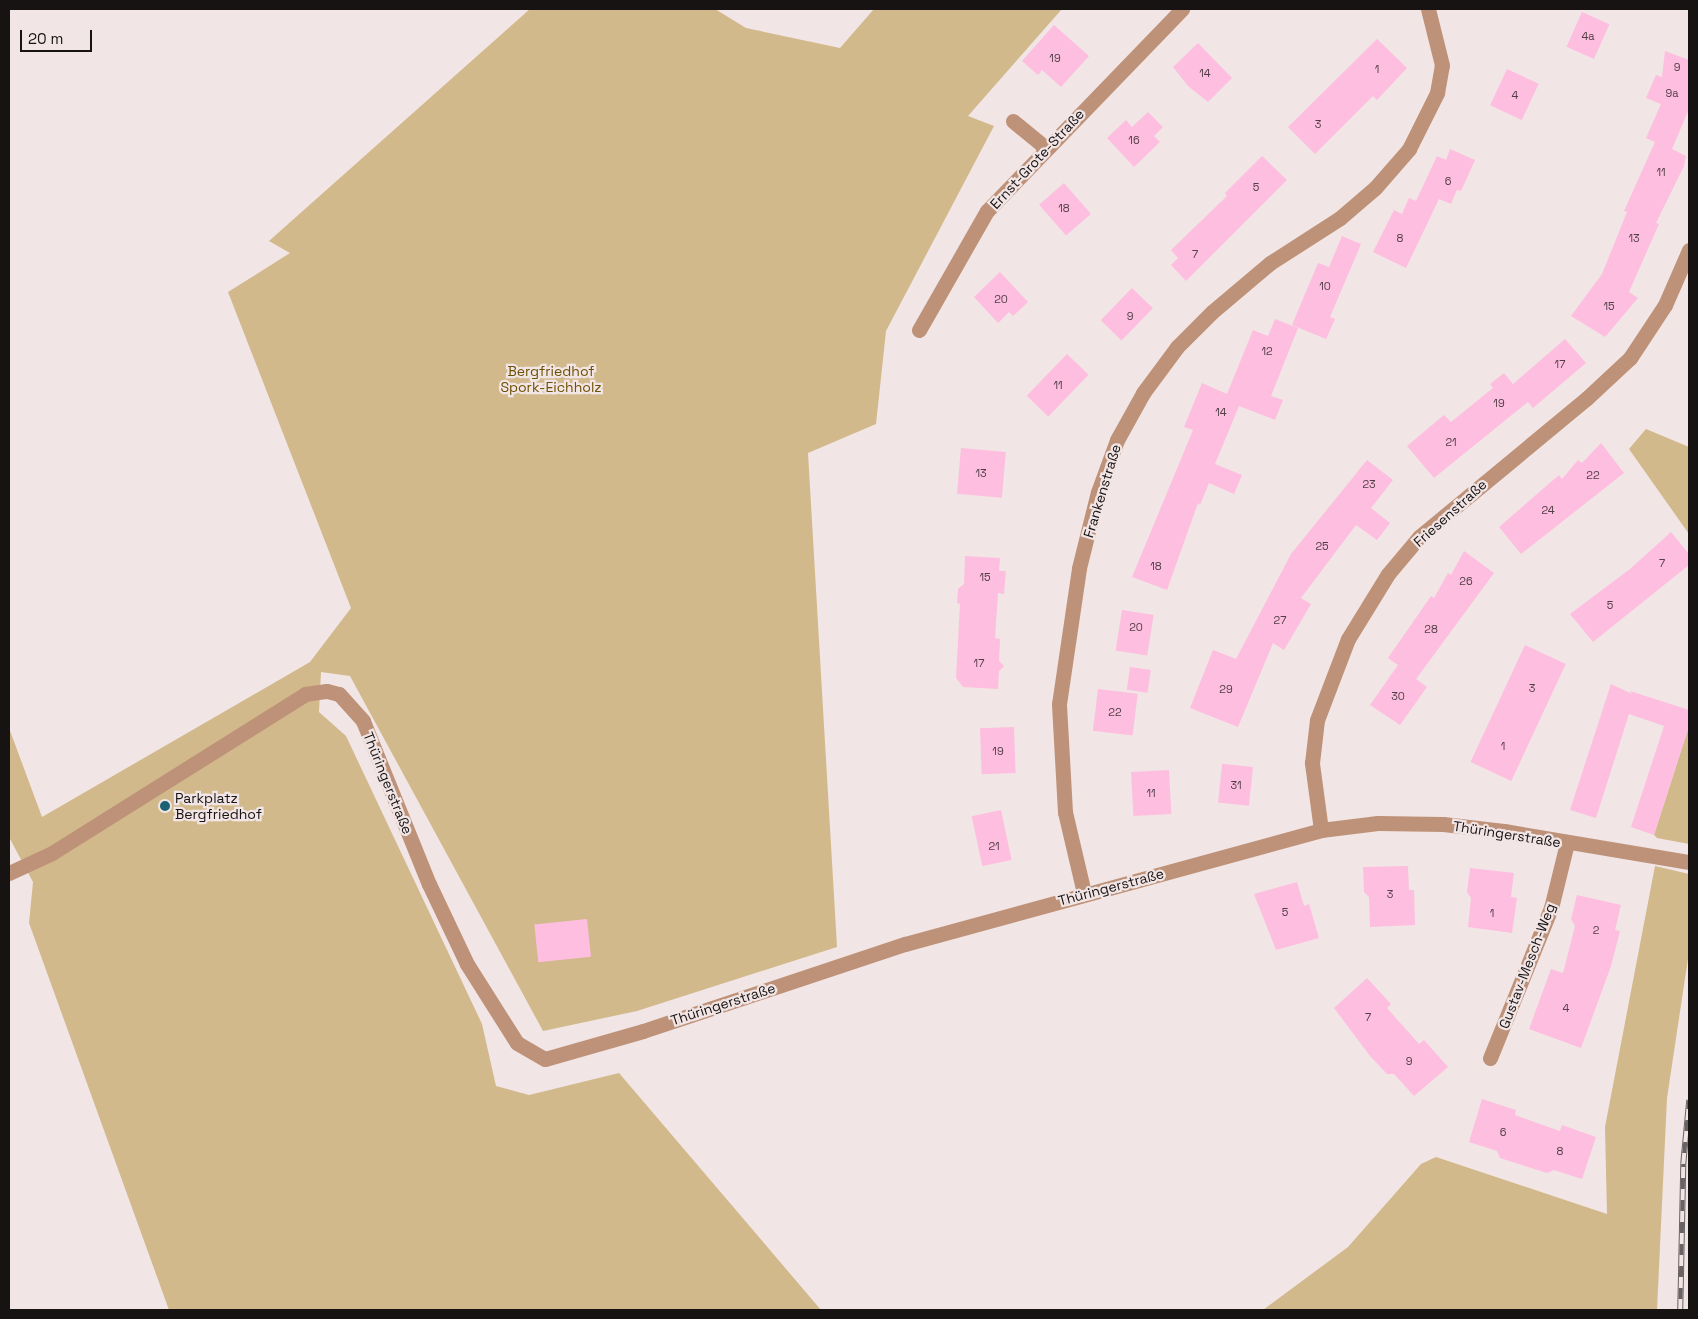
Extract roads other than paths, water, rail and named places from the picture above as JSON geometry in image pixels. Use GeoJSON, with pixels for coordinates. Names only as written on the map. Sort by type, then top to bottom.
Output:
{"type":"FeatureCollection","features":[{"type":"Feature","properties":{"kind":"street","name":"Ernst-Grote-Straße"},"geometry":{"type":"LineString","coordinates":[[919,330],[987,211],[1182,9]]}},
{"type":"Feature","properties":{"kind":"street","name":"Frankenstraße"},"geometry":{"type":"LineString","coordinates":[[1084,894],[1065,812],[1059,704],[1079,568],[1098,492],[1117,440],[1143,393],[1177,347],[1212,312],[1270,263],[1340,218],[1375,188],[1409,149],[1437,93],[1442,65],[1428,9]]}},
{"type":"Feature","properties":{"kind":"street"},"geometry":{"type":"LineString","coordinates":[[1013,121],[1046,148]]}},
{"type":"Feature","properties":{"kind":"street","name":"Friesenstraße"},"geometry":{"type":"LineString","coordinates":[[1321,830],[1312,763],[1317,720],[1348,639],[1388,574],[1419,537],[1587,398],[1630,358],[1665,304],[1689,250]]}},
{"type":"Feature","properties":{"kind":"street","name":"Thüringerstraße"},"geometry":{"type":"LineString","coordinates":[[9,873],[52,852],[305,694],[327,691],[339,694],[362,721],[429,884],[467,964],[517,1043],[545,1059],[644,1031],[906,944],[1321,830],[1378,823],[1443,824],[1689,862]]}},
{"type":"Feature","properties":{"kind":"street","name":"Gustav-Mesch-Weg"},"geometry":{"type":"LineString","coordinates":[[1490,1058],[1551,908],[1567,842]]}},
{"type":"Feature","properties":{"kind":"railway"},"geometry":{"type":"LineString","coordinates":[[1680,1310],[1683,1164],[1689,1100]]}},
{"type":"Feature","properties":{"kind":"place","name":"Parkplatz Bergfriedhof"},"geometry":{"type":"Point","coordinates":[165,806]}},
{"type":"Feature","properties":{"kind":"park label","name":"Bergfriedhof Spork-Eichholz"},"geometry":{"type":"Point","coordinates":[551,380]}}]}
